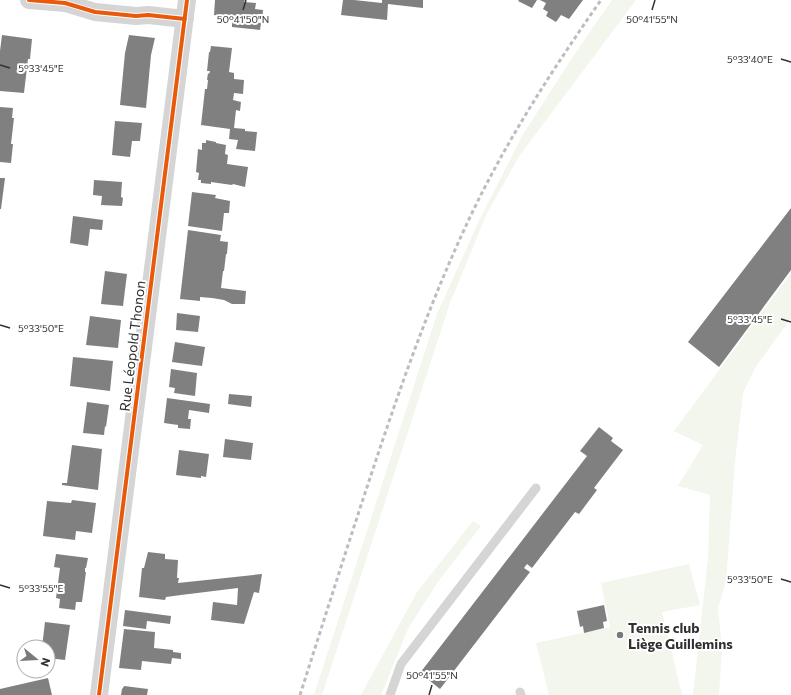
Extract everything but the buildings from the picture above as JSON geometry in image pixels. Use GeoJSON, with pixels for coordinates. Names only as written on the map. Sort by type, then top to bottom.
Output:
{"type":"FeatureCollection","features":[{"type":"Feature","properties":{"kind":"street"},"geometry":{"type":"LineString","coordinates":[[29,0],[61,2],[96,12],[185,19]]}},
{"type":"Feature","properties":{"kind":"street","name":"Rue Léopold Thonon"},"geometry":{"type":"LineString","coordinates":[[99,695],[187,0]]}},
{"type":"Feature","properties":{"kind":"lane"},"geometry":{"type":"LineString","coordinates":[[390,695],[401,664],[536,488]]}},
{"type":"Feature","properties":{"kind":"shaded area"},"geometry":{"type":"Polygon","coordinates":[[[612,0],[636,0],[520,155],[487,213],[450,303],[322,695],[314,695],[437,314],[479,221],[522,136],[574,55],[612,0]]]}},
{"type":"Feature","properties":{"kind":"shaded area"},"geometry":{"type":"Polygon","coordinates":[[[791,273],[791,318],[755,368],[743,393],[735,461],[726,582],[718,607],[722,650],[719,695],[693,695],[708,558],[710,495],[678,486],[703,445],[674,431],[791,273]]]}},
{"type":"Feature","properties":{"kind":"shaded area"},"geometry":{"type":"Polygon","coordinates":[[[473,521],[481,526],[437,583],[408,629],[381,695],[361,695],[417,592],[473,521]]]}},
{"type":"Feature","properties":{"kind":"shaded area","name":"Tennis club Liège Guillemins"},"geometry":{"type":"Polygon","coordinates":[[[689,564],[700,605],[662,612],[682,695],[549,695],[536,643],[610,627],[601,583],[689,564]]]}},
{"type":"Feature","properties":{"kind":"railway"},"geometry":{"type":"LineString","coordinates":[[300,695],[354,525],[415,348],[438,289],[478,200],[510,141],[563,55],[601,0]]}},
{"type":"Feature","properties":{"kind":"cycle path"},"geometry":{"type":"LineString","coordinates":[[29,0],[65,3],[95,12],[185,19]]}},
{"type":"Feature","properties":{"kind":"cycle path"},"geometry":{"type":"LineString","coordinates":[[99,695],[187,0]]}},
{"type":"Feature","properties":{"kind":"place","name":"Tennis club Liège Guillemins"},"geometry":{"type":"Point","coordinates":[620,635]}}]}
